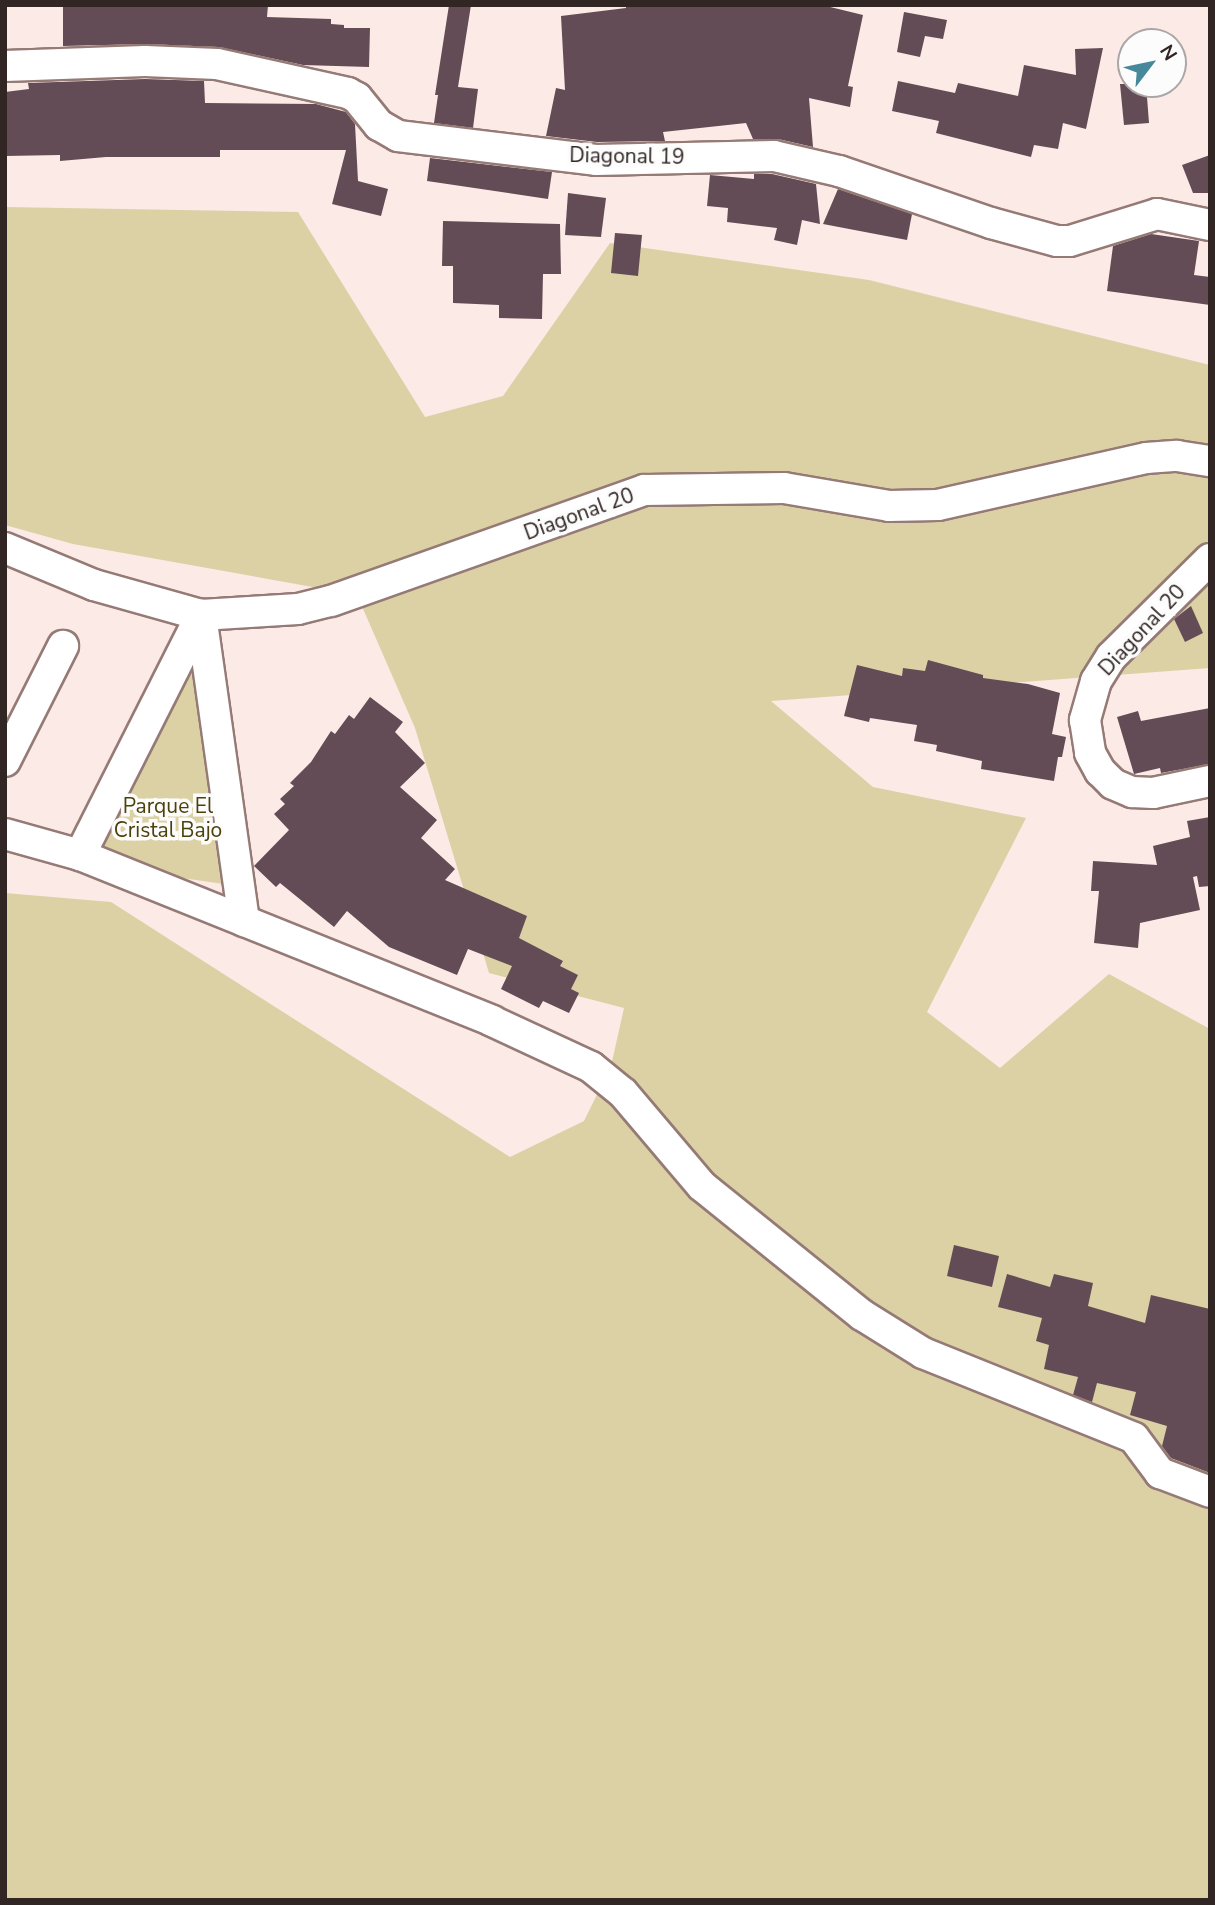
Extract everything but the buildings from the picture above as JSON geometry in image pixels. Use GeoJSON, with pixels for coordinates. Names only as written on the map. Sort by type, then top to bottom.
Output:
{"type":"FeatureCollection","features":[{"type":"Feature","properties":{"kind":"street","name":"Diagonal 19"},"geometry":{"type":"LineString","coordinates":[[5,66],[145,61],[217,64],[348,93],[357,98],[379,125],[398,136],[596,160],[774,156],[874,182],[990,223],[1057,241],[1070,241],[1157,214],[1210,225]]}},
{"type":"Feature","properties":{"kind":"street","name":"Diagonal 20"},"geometry":{"type":"LineString","coordinates":[[5,548],[94,585],[201,615],[299,609],[331,601],[644,490],[784,488],[889,506],[938,505],[1146,458],[1177,456],[1210,461]]}},
{"type":"Feature","properties":{"kind":"street","name":"Diagonal 20"},"geometry":{"type":"LineString","coordinates":[[1210,559],[1111,657],[1096,681],[1086,720],[1090,753],[1100,771],[1113,784],[1132,792],[1153,793],[1210,782]]}},
{"type":"Feature","properties":{"kind":"street"},"geometry":{"type":"LineString","coordinates":[[80,855],[201,615]]}},
{"type":"Feature","properties":{"kind":"street"},"geometry":{"type":"LineString","coordinates":[[201,615],[244,921]]}},
{"type":"Feature","properties":{"kind":"street"},"geometry":{"type":"LineString","coordinates":[[5,761],[63,646]]}},
{"type":"Feature","properties":{"kind":"street"},"geometry":{"type":"LineString","coordinates":[[5,834],[80,855],[492,1021],[591,1067],[624,1093],[702,1186],[862,1315],[923,1353],[1134,1438],[1160,1473],[1210,1492]]}},
{"type":"Feature","properties":{"kind":"green space"},"geometry":{"type":"Polygon","coordinates":[[[5,207],[298,212],[425,417],[503,396],[610,243],[869,280],[1210,365],[1210,668],[771,701],[873,787],[1026,818],[927,1012],[1000,1068],[1109,974],[1210,1029],[1210,1900],[5,1900],[5,893],[111,902],[510,1157],[584,1121],[611,1066],[624,1008],[489,973],[415,728],[357,595],[73,544],[5,525],[5,207]]]}},
{"type":"Feature","properties":{"kind":"green space","name":"Parque El Cristal Bajo"},"geometry":{"type":"Polygon","coordinates":[[[190,667],[198,690],[230,885],[162,875],[93,844],[190,667]]]}}]}
